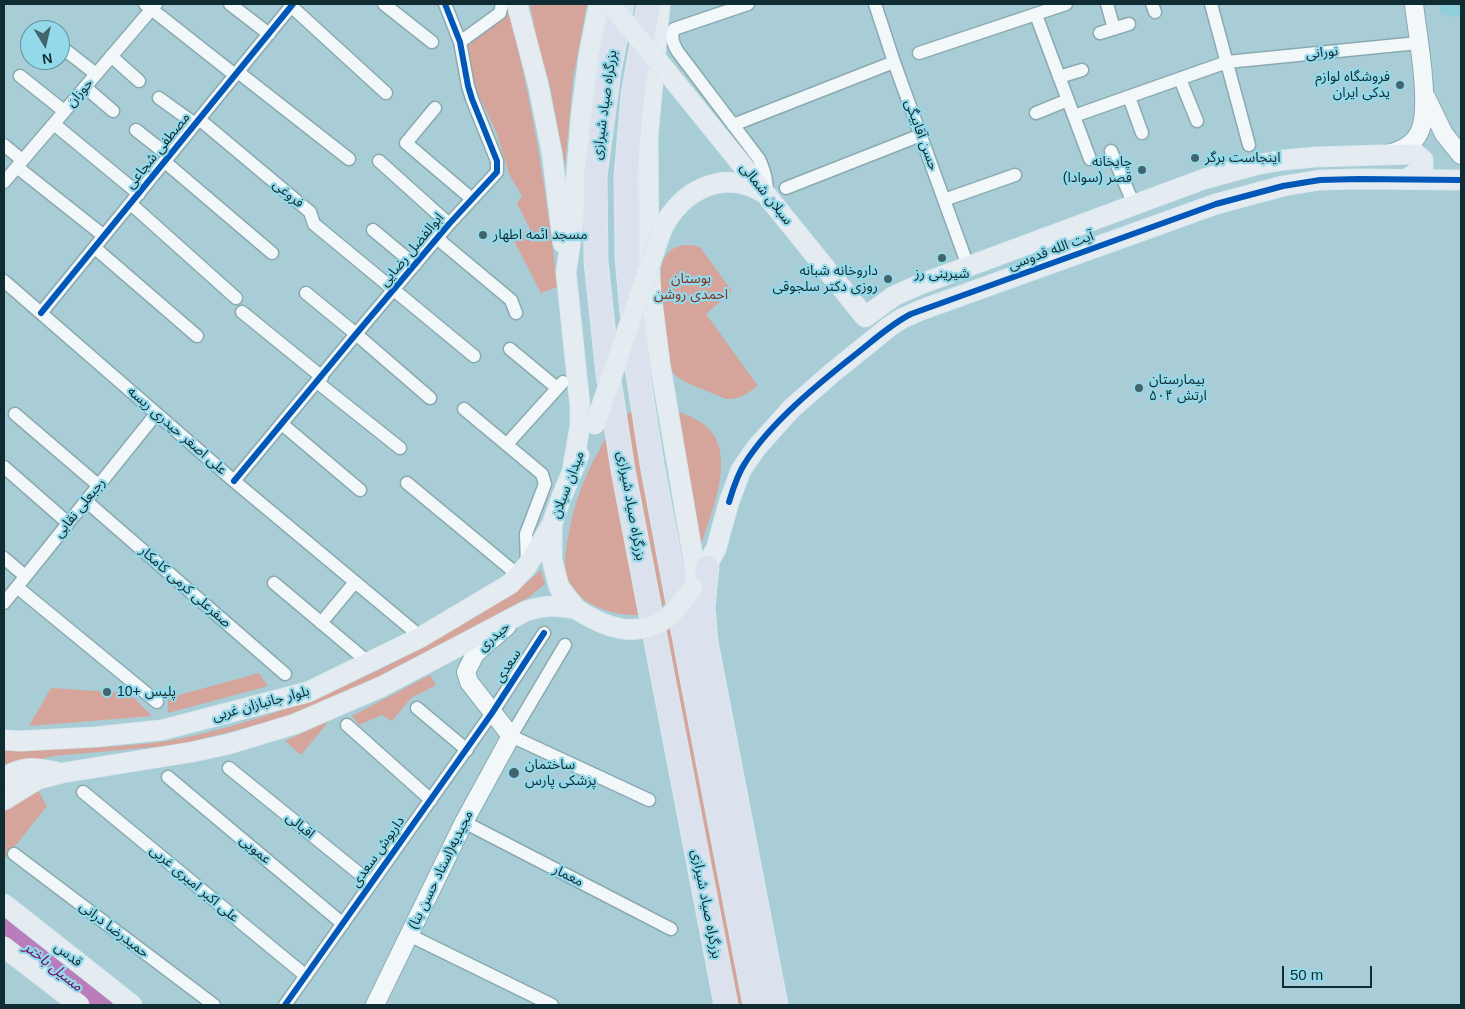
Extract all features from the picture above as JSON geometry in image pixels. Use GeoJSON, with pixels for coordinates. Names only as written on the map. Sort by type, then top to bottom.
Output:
{"type":"FeatureCollection","features":[{"type":"Feature","properties":{"kind":"highway","name":"بزرگراه صیاد شیرازی"},"geometry":{"type":"LineString","coordinates":[[622,4],[608,71],[595,176],[596,261],[608,374],[623,470],[726,1005]]}},
{"type":"Feature","properties":{"kind":"highway","name":"بزرگراه صیاد شیرازی"},"geometry":{"type":"LineString","coordinates":[[649,4],[633,95],[626,177],[627,258],[636,367],[691,673],[755,1005]]}},
{"type":"Feature","properties":{"kind":"highway"},"geometry":{"type":"LineString","coordinates":[[707,567],[703,607],[706,642],[776,1005]]}},
{"type":"Feature","properties":{"kind":"main road"},"geometry":{"type":"LineString","coordinates":[[566,272],[572,233],[581,116],[589,54],[600,4]]}},
{"type":"Feature","properties":{"kind":"main road","name":"سبلان شمالی"},"geometry":{"type":"LineString","coordinates":[[610,4],[865,317],[902,292],[968,266]]}},
{"type":"Feature","properties":{"kind":"main road"},"geometry":{"type":"LineString","coordinates":[[660,4],[648,137],[649,264],[660,364],[694,563],[693,588]]}},
{"type":"Feature","properties":{"kind":"main road"},"geometry":{"type":"LineString","coordinates":[[1384,155],[1410,144],[1419,133],[1423,118],[1425,94],[1414,4]]}},
{"type":"Feature","properties":{"kind":"main road"},"geometry":{"type":"LineString","coordinates":[[506,7],[538,84],[552,154],[580,406],[580,426],[573,466]]}},
{"type":"Feature","properties":{"kind":"main road"},"geometry":{"type":"LineString","coordinates":[[1425,94],[1444,134],[1461,155]]}},
{"type":"Feature","properties":{"kind":"main road"},"geometry":{"type":"LineString","coordinates":[[968,266],[1204,179],[1255,165],[1315,157],[1416,154],[1423,160],[1423,168],[1407,179]]}},
{"type":"Feature","properties":{"kind":"main road","name":"آیت الله قدوسی"},"geometry":{"type":"LineString","coordinates":[[729,502],[746,462],[785,415],[832,373],[889,327],[906,316],[1200,210],[1254,193],[1320,180],[1461,180]]}},
{"type":"Feature","properties":{"kind":"main road","name":"میدان سبلان"},"geometry":{"type":"LineString","coordinates":[[729,502],[716,549],[707,567],[676,610],[666,618],[651,625],[638,628],[613,628],[595,621],[576,609],[559,587],[552,560],[552,524],[573,466],[595,425],[662,229],[674,210],[688,197],[705,186],[723,182],[743,183],[767,195]]}},
{"type":"Feature","properties":{"kind":"main road","name":"بلوار جانبازان غربی"},"geometry":{"type":"LineString","coordinates":[[9,741],[95,737],[162,730],[308,692],[421,637],[510,584],[523,570],[552,524]]}},
{"type":"Feature","properties":{"kind":"main road","name":"بلوار جانبازان غربی"},"geometry":{"type":"LineString","coordinates":[[4,800],[38,779],[62,773],[192,752],[229,744],[295,724],[381,688],[521,615],[543,606],[560,606],[576,609]]}},
{"type":"Feature","properties":{"kind":"main road","name":"حیدری"},"geometry":{"type":"LineString","coordinates":[[492,713],[469,682],[466,672],[475,654],[521,615]]}},
{"type":"Feature","properties":{"kind":"main road"},"geometry":{"type":"LineString","coordinates":[[492,713],[511,736]]}},
{"type":"Feature","properties":{"kind":"main road","name":"مجیدیه(استاد حسن بنا)"},"geometry":{"type":"LineString","coordinates":[[375,1005],[464,822],[511,736]]}},
{"type":"Feature","properties":{"kind":"main road"},"geometry":{"type":"LineString","coordinates":[[4,777],[17,770],[26,768],[62,773]]}},
{"type":"Feature","properties":{"kind":"main road","name":"قدس"},"geometry":{"type":"LineString","coordinates":[[4,904],[132,1005]]}},
{"type":"Feature","properties":{"kind":"main road"},"geometry":{"type":"LineString","coordinates":[[4,947],[79,1005]]}},
{"type":"Feature","properties":{"kind":"street"},"geometry":{"type":"LineString","coordinates":[[230,4],[269,34]]}},
{"type":"Feature","properties":{"kind":"street"},"geometry":{"type":"LineString","coordinates":[[384,4],[432,42]]}},
{"type":"Feature","properties":{"kind":"street","name":"ابوالفضل رضایی"},"geometry":{"type":"LineString","coordinates":[[234,481],[449,224],[494,176],[498,167],[468,86],[460,42],[445,4]]}},
{"type":"Feature","properties":{"kind":"street"},"geometry":{"type":"LineString","coordinates":[[748,4],[674,30],[672,35],[674,47],[765,170],[767,195]]}},
{"type":"Feature","properties":{"kind":"street","name":"حسن آقابیگی"},"geometry":{"type":"LineString","coordinates":[[875,4],[968,266]]}},
{"type":"Feature","properties":{"kind":"street"},"geometry":{"type":"LineString","coordinates":[[920,54],[1066,4]]}},
{"type":"Feature","properties":{"kind":"street"},"geometry":{"type":"LineString","coordinates":[[1107,4],[1114,29]]}},
{"type":"Feature","properties":{"kind":"street"},"geometry":{"type":"LineString","coordinates":[[1211,4],[1249,144]]}},
{"type":"Feature","properties":{"kind":"street"},"geometry":{"type":"LineString","coordinates":[[150,5],[349,159]]}},
{"type":"Feature","properties":{"kind":"street","name":"حوزان"},"geometry":{"type":"LineString","coordinates":[[4,182],[111,56],[150,5]]}},
{"type":"Feature","properties":{"kind":"street"},"geometry":{"type":"LineString","coordinates":[[292,5],[386,93]]}},
{"type":"Feature","properties":{"kind":"street","name":"مصطفی شجاعی"},"geometry":{"type":"LineString","coordinates":[[42,313],[292,5]]}},
{"type":"Feature","properties":{"kind":"street"},"geometry":{"type":"LineString","coordinates":[[460,42],[506,7]]}},
{"type":"Feature","properties":{"kind":"street"},"geometry":{"type":"LineString","coordinates":[[1036,14],[1090,159]]}},
{"type":"Feature","properties":{"kind":"street"},"geometry":{"type":"LineString","coordinates":[[1100,33],[1129,24]]}},
{"type":"Feature","properties":{"kind":"street","name":"نورانی"},"geometry":{"type":"LineString","coordinates":[[1074,116],[1227,62],[1418,43]]}},
{"type":"Feature","properties":{"kind":"street"},"geometry":{"type":"LineString","coordinates":[[70,54],[96,74]]}},
{"type":"Feature","properties":{"kind":"street"},"geometry":{"type":"LineString","coordinates":[[111,56],[139,81]]}},
{"type":"Feature","properties":{"kind":"street"},"geometry":{"type":"LineString","coordinates":[[733,125],[894,62]]}},
{"type":"Feature","properties":{"kind":"street"},"geometry":{"type":"LineString","coordinates":[[1059,77],[1082,70]]}},
{"type":"Feature","properties":{"kind":"street"},"geometry":{"type":"LineString","coordinates":[[20,76],[64,112]]}},
{"type":"Feature","properties":{"kind":"street"},"geometry":{"type":"LineString","coordinates":[[1180,79],[1196,121]]}},
{"type":"Feature","properties":{"kind":"street"},"geometry":{"type":"LineString","coordinates":[[85,87],[112,111]]}},
{"type":"Feature","properties":{"kind":"street"},"geometry":{"type":"LineString","coordinates":[[1129,97],[1142,133]]}},
{"type":"Feature","properties":{"kind":"street","name":"فروغی"},"geometry":{"type":"LineString","coordinates":[[159,98],[197,122],[310,212],[314,224],[474,356]]}},
{"type":"Feature","properties":{"kind":"street"},"geometry":{"type":"LineString","coordinates":[[1036,113],[1068,100]]}},
{"type":"Feature","properties":{"kind":"street"},"geometry":{"type":"LineString","coordinates":[[435,108],[406,143],[472,199]]}},
{"type":"Feature","properties":{"kind":"street"},"geometry":{"type":"LineString","coordinates":[[54,124],[135,199],[236,298]]}},
{"type":"Feature","properties":{"kind":"street"},"geometry":{"type":"LineString","coordinates":[[136,130],[272,253]]}},
{"type":"Feature","properties":{"kind":"street"},"geometry":{"type":"LineString","coordinates":[[786,188],[921,135]]}},
{"type":"Feature","properties":{"kind":"street"},"geometry":{"type":"LineString","coordinates":[[4,145],[20,164],[104,236]]}},
{"type":"Feature","properties":{"kind":"street"},"geometry":{"type":"LineString","coordinates":[[1111,151],[1134,205]]}},
{"type":"Feature","properties":{"kind":"street"},"geometry":{"type":"LineString","coordinates":[[379,161],[449,224]]}},
{"type":"Feature","properties":{"kind":"street"},"geometry":{"type":"LineString","coordinates":[[944,200],[1015,175]]}},
{"type":"Feature","properties":{"kind":"street"},"geometry":{"type":"LineString","coordinates":[[373,230],[416,265]]}},
{"type":"Feature","properties":{"kind":"street"},"geometry":{"type":"LineString","coordinates":[[438,239],[512,300],[516,313]]}},
{"type":"Feature","properties":{"kind":"street"},"geometry":{"type":"LineString","coordinates":[[95,248],[197,336]]}},
{"type":"Feature","properties":{"kind":"street","name":"علی اصغر حیدری ریسه"},"geometry":{"type":"LineString","coordinates":[[4,281],[234,481],[421,637]]}},
{"type":"Feature","properties":{"kind":"street"},"geometry":{"type":"LineString","coordinates":[[306,293],[430,398]]}},
{"type":"Feature","properties":{"kind":"street"},"geometry":{"type":"LineString","coordinates":[[242,312],[400,448]]}},
{"type":"Feature","properties":{"kind":"street"},"geometry":{"type":"LineString","coordinates":[[507,444],[560,385],[510,350]]}},
{"type":"Feature","properties":{"kind":"street"},"geometry":{"type":"LineString","coordinates":[[464,409],[542,474],[545,479],[545,484],[526,534],[523,570]]}},
{"type":"Feature","properties":{"kind":"street"},"geometry":{"type":"LineString","coordinates":[[15,414],[98,485]]}},
{"type":"Feature","properties":{"kind":"street","name":"رجبعلی نقابی"},"geometry":{"type":"LineString","coordinates":[[4,601],[156,414]]}},
{"type":"Feature","properties":{"kind":"street"},"geometry":{"type":"LineString","coordinates":[[282,424],[360,490]]}},
{"type":"Feature","properties":{"kind":"street"},"geometry":{"type":"LineString","coordinates":[[4,467],[68,524]]}},
{"type":"Feature","properties":{"kind":"street"},"geometry":{"type":"LineString","coordinates":[[407,483],[523,570]]}},
{"type":"Feature","properties":{"kind":"street","name":"صفرعلی کرمی کامکار"},"geometry":{"type":"LineString","coordinates":[[86,501],[285,674]]}},
{"type":"Feature","properties":{"kind":"street"},"geometry":{"type":"LineString","coordinates":[[4,558],[25,576]]}},
{"type":"Feature","properties":{"kind":"street"},"geometry":{"type":"LineString","coordinates":[[322,623],[354,582]]}},
{"type":"Feature","properties":{"kind":"street"},"geometry":{"type":"LineString","coordinates":[[274,583],[368,662]]}},
{"type":"Feature","properties":{"kind":"street"},"geometry":{"type":"LineString","coordinates":[[17,587],[157,702]]}},
{"type":"Feature","properties":{"kind":"street","name":"سعدی"},"geometry":{"type":"LineString","coordinates":[[492,713],[544,633]]}},
{"type":"Feature","properties":{"kind":"street"},"geometry":{"type":"LineString","coordinates":[[565,645],[511,736],[649,800]]}},
{"type":"Feature","properties":{"kind":"street"},"geometry":{"type":"LineString","coordinates":[[417,708],[467,750]]}},
{"type":"Feature","properties":{"kind":"street","name":"داریوش سعدی"},"geometry":{"type":"LineString","coordinates":[[284,1005],[492,713]]}},
{"type":"Feature","properties":{"kind":"street"},"geometry":{"type":"LineString","coordinates":[[347,725],[431,800]]}},
{"type":"Feature","properties":{"kind":"street","name":"اقبالی"},"geometry":{"type":"LineString","coordinates":[[229,768],[371,884]]}},
{"type":"Feature","properties":{"kind":"street","name":"عمویی"},"geometry":{"type":"LineString","coordinates":[[168,777],[342,924]]}},
{"type":"Feature","properties":{"kind":"street","name":"علی اکبر امیری غربی"},"geometry":{"type":"LineString","coordinates":[[83,792],[306,976]]}},
{"type":"Feature","properties":{"kind":"street","name":"معمار"},"geometry":{"type":"LineString","coordinates":[[464,822],[671,929]]}},
{"type":"Feature","properties":{"kind":"street","name":"حمیدرضا درانی"},"geometry":{"type":"LineString","coordinates":[[14,854],[214,1005]]}},
{"type":"Feature","properties":{"kind":"street"},"geometry":{"type":"LineString","coordinates":[[409,935],[552,1005]]}},
{"type":"Feature","properties":{"kind":"shaded area"},"geometry":{"type":"Polygon","coordinates":[[[1439,4],[1461,4],[1461,18],[1441,14],[1439,4]]]}},
{"type":"Feature","properties":{"kind":"green space"},"geometry":{"type":"Polygon","coordinates":[[[530,4],[587,4],[573,79],[565,166],[550,86],[537,41],[530,4]]]}},
{"type":"Feature","properties":{"kind":"green space"},"geometry":{"type":"Polygon","coordinates":[[[510,12],[538,149],[557,287],[541,293],[513,239],[530,229],[517,203],[522,196],[509,174],[496,131],[475,88],[465,45],[510,12]]]}},
{"type":"Feature","properties":{"kind":"green space","name":"بوستان احمدی روشن"},"geometry":{"type":"Polygon","coordinates":[[[683,245],[700,247],[732,291],[706,314],[758,386],[739,397],[726,399],[691,384],[674,374],[670,366],[662,319],[661,270],[668,252],[683,245]]]}},
{"type":"Feature","properties":{"kind":"green space"},"geometry":{"type":"Polygon","coordinates":[[[636,409],[668,601],[660,608],[625,415],[636,409]]]}},
{"type":"Feature","properties":{"kind":"green space"},"geometry":{"type":"Polygon","coordinates":[[[677,411],[699,421],[710,430],[717,442],[721,456],[718,488],[700,548],[677,411]]]}},
{"type":"Feature","properties":{"kind":"green space"},"geometry":{"type":"Polygon","coordinates":[[[608,435],[643,615],[617,613],[590,604],[572,587],[566,571],[566,547],[578,497],[594,459],[608,435]]]}},
{"type":"Feature","properties":{"kind":"green space"},"geometry":{"type":"Polygon","coordinates":[[[541,570],[545,584],[529,597],[384,678],[284,718],[179,745],[53,756],[4,768],[4,749],[146,744],[192,736],[228,727],[298,704],[366,676],[432,642],[504,598],[541,570]]]}},
{"type":"Feature","properties":{"kind":"green space"},"geometry":{"type":"Polygon","coordinates":[[[674,626],[745,1005],[736,1005],[663,633],[674,626]]]}},
{"type":"Feature","properties":{"kind":"green space"},"geometry":{"type":"Polygon","coordinates":[[[259,673],[268,686],[168,713],[168,698],[259,673]]]}},
{"type":"Feature","properties":{"kind":"green space"},"geometry":{"type":"Polygon","coordinates":[[[430,675],[436,685],[411,698],[392,721],[382,715],[359,725],[352,716],[430,675]]]}},
{"type":"Feature","properties":{"kind":"green space"},"geometry":{"type":"Polygon","coordinates":[[[51,688],[129,693],[152,716],[29,726],[51,688]]]}},
{"type":"Feature","properties":{"kind":"green space"},"geometry":{"type":"Polygon","coordinates":[[[329,721],[301,755],[285,741],[329,721]]]}},
{"type":"Feature","properties":{"kind":"green space"},"geometry":{"type":"Polygon","coordinates":[[[38,790],[47,806],[4,860],[4,811],[17,801],[38,790]]]}},
{"type":"Feature","properties":{"kind":"waterway","name":"مسیل باختر"},"geometry":{"type":"LineString","coordinates":[[4,928],[102,1005]]}},
{"type":"Feature","properties":{"kind":"cycle path"},"geometry":{"type":"LineString","coordinates":[[41,313],[293,4]]}},
{"type":"Feature","properties":{"kind":"cycle path"},"geometry":{"type":"LineString","coordinates":[[234,481],[449,224],[497,172],[497,161],[472,99],[460,42],[445,4]]}},
{"type":"Feature","properties":{"kind":"cycle path"},"geometry":{"type":"LineString","coordinates":[[729,502],[737,477],[745,463],[782,418],[841,366],[890,327],[911,314],[1216,204],[1283,186],[1320,180],[1461,180]]}},
{"type":"Feature","properties":{"kind":"cycle path"},"geometry":{"type":"LineString","coordinates":[[285,1005],[492,713],[544,633]]}},
{"type":"Feature","properties":{"kind":"place","name":"فروشگاه لوازم یدکی ایران"},"geometry":{"type":"Point","coordinates":[1400,85]}},
{"type":"Feature","properties":{"kind":"place","name":"اینجاست برگر"},"geometry":{"type":"Point","coordinates":[1195,158]}},
{"type":"Feature","properties":{"kind":"place","name":"چایخانه قصر (سوادا)"},"geometry":{"type":"Point","coordinates":[1142,170]}},
{"type":"Feature","properties":{"kind":"place","name":"مسجد ائمه اطهار"},"geometry":{"type":"Point","coordinates":[483,235]}},
{"type":"Feature","properties":{"kind":"place","name":"شیرینی رز"},"geometry":{"type":"Point","coordinates":[942,258]}},
{"type":"Feature","properties":{"kind":"place","name":"داروخانه شبانه روزی دکتر سلجوقی"},"geometry":{"type":"Point","coordinates":[888,279]}},
{"type":"Feature","properties":{"kind":"place","name":"بیمارستان ۵۰۴ ارتش"},"geometry":{"type":"Point","coordinates":[1139,388]}},
{"type":"Feature","properties":{"kind":"place","name":"پلیس +10"},"geometry":{"type":"Point","coordinates":[107,692]}},
{"type":"Feature","properties":{"kind":"place","name":"ساختمان پزشکی پارس"},"geometry":{"type":"Point","coordinates":[514,773]}}]}
